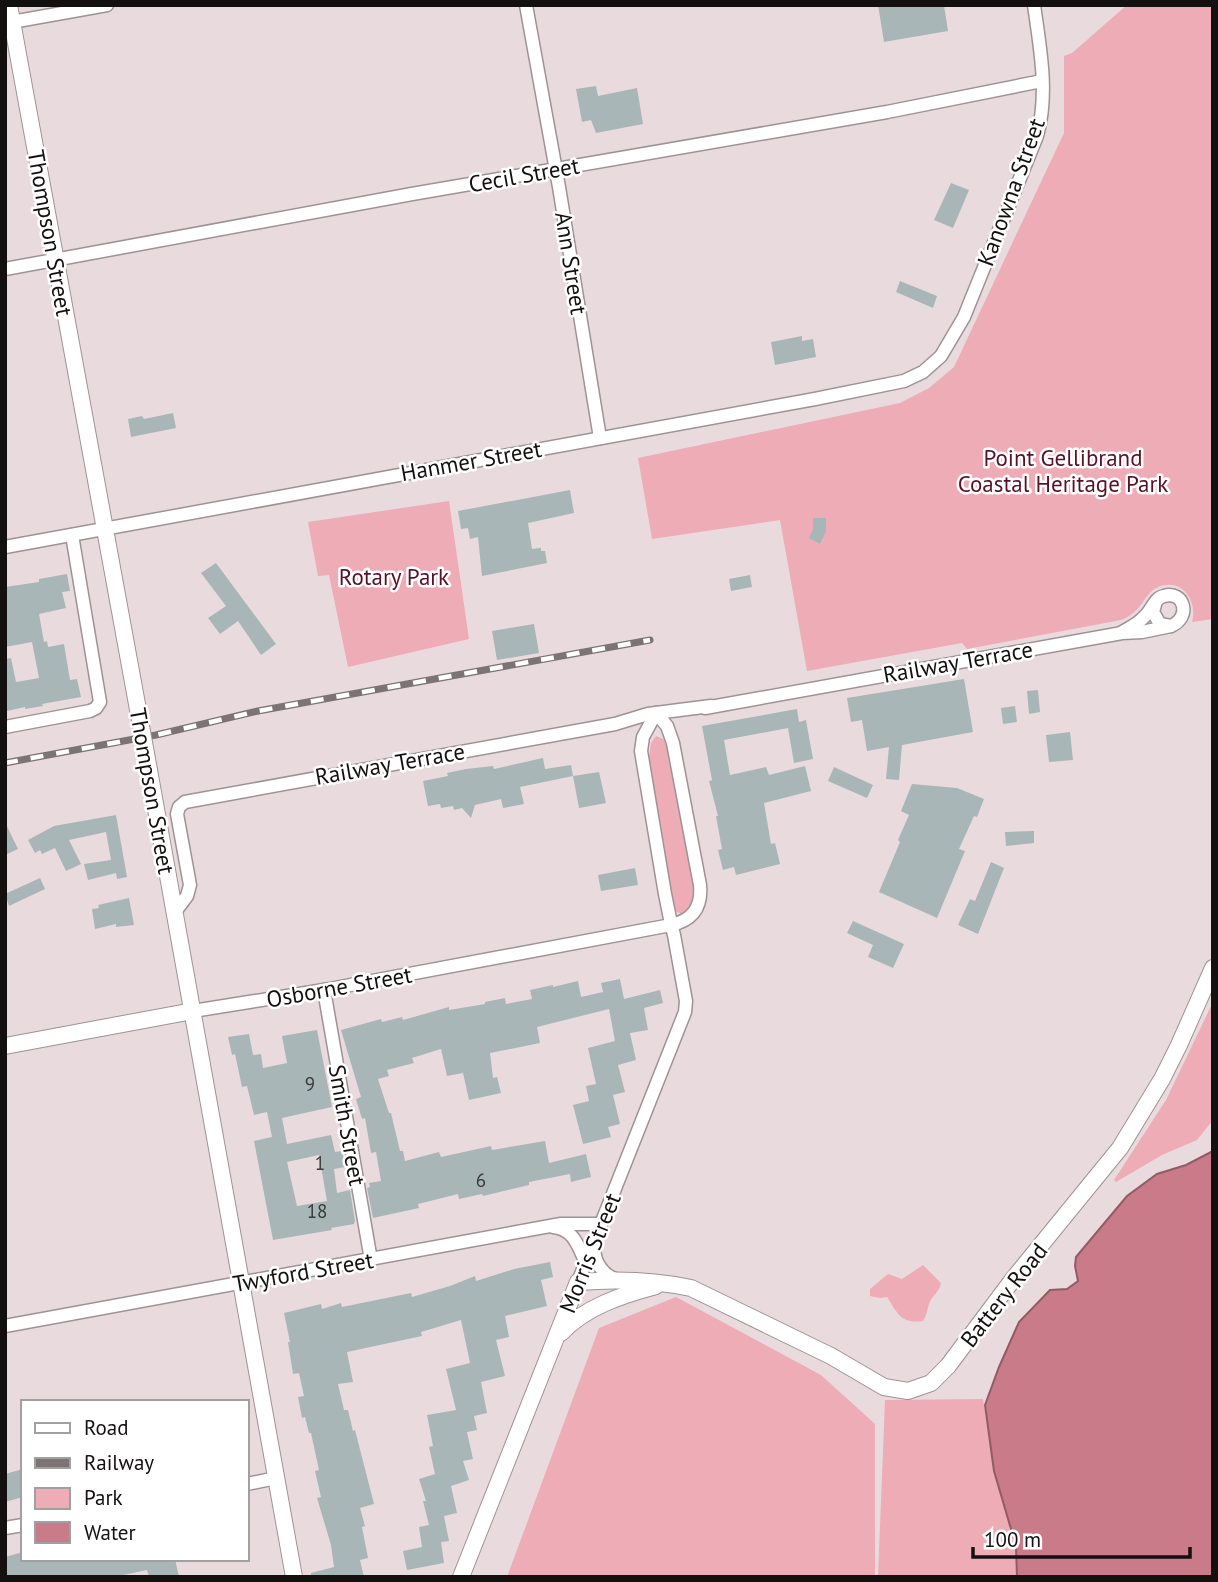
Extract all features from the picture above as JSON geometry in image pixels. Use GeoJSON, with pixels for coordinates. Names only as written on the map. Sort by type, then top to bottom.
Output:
{"type":"FeatureCollection","features":[{"type":"Feature","properties":{"kind":"street"},"geometry":{"type":"LineString","coordinates":[[9,17],[107,5]]}},
{"type":"Feature","properties":{"kind":"street","name":"Ann Street"},"geometry":{"type":"LineString","coordinates":[[526,5],[600,438]]}},
{"type":"Feature","properties":{"kind":"street","name":"Kanowna Street"},"geometry":{"type":"LineString","coordinates":[[932,365],[960,326],[1037,136],[1041,120],[1042,60],[1034,5]]}},
{"type":"Feature","properties":{"kind":"street","name":"Thompson Street"},"geometry":{"type":"LineString","coordinates":[[9,17],[175,912],[294,1577]]}},
{"type":"Feature","properties":{"kind":"street","name":"Cecil Street"},"geometry":{"type":"LineString","coordinates":[[5,269],[887,112],[1042,81]]}},
{"type":"Feature","properties":{"kind":"street","name":"Hanmer Street"},"geometry":{"type":"LineString","coordinates":[[5,547],[897,383],[917,376],[932,365]]}},
{"type":"Feature","properties":{"kind":"street"},"geometry":{"type":"LineString","coordinates":[[5,727],[90,711],[100,702],[72,535]]}},
{"type":"Feature","properties":{"kind":"street"},"geometry":{"type":"LineString","coordinates":[[1166,595],[1181,601],[1183,616],[1178,623],[1164,626],[1155,619],[1153,612],[1156,601],[1166,595]]}},
{"type":"Feature","properties":{"kind":"street","name":"Railway Terrace"},"geometry":{"type":"LineString","coordinates":[[1122,633],[1145,617],[1156,601]]}},
{"type":"Feature","properties":{"kind":"street","name":"Railway Terrace"},"geometry":{"type":"LineString","coordinates":[[175,912],[187,895],[190,885],[177,817],[179,807],[185,802],[615,724],[656,713],[711,706],[1171,626]]}},
{"type":"Feature","properties":{"kind":"street","name":"Railway Terrace"},"geometry":{"type":"LineString","coordinates":[[673,743],[673,718],[711,706]]}},
{"type":"Feature","properties":{"kind":"street"},"geometry":{"type":"LineString","coordinates":[[656,713],[668,728],[673,743],[701,891],[694,914],[671,925]]}},
{"type":"Feature","properties":{"kind":"street","name":"Morris Street"},"geometry":{"type":"LineString","coordinates":[[461,1577],[685,1012],[686,1001],[642,762],[643,737],[656,713]]}},
{"type":"Feature","properties":{"kind":"street","name":"Osborne Street"},"geometry":{"type":"LineString","coordinates":[[5,1046],[671,925]]}},
{"type":"Feature","properties":{"kind":"street","name":"Battery Road"},"geometry":{"type":"LineString","coordinates":[[577,1284],[605,1298],[623,1288],[682,1286],[704,1294],[831,1356],[884,1387],[908,1391],[932,1383],[1120,1148],[1143,1113],[1180,1045],[1213,968]]}},
{"type":"Feature","properties":{"kind":"street","name":"Smith Street"},"geometry":{"type":"LineString","coordinates":[[324,990],[371,1260]]}},
{"type":"Feature","properties":{"kind":"street","name":"Twyford Street"},"geometry":{"type":"LineString","coordinates":[[5,1326],[547,1227],[582,1222],[601,1224]]}},
{"type":"Feature","properties":{"kind":"street"},"geometry":{"type":"LineString","coordinates":[[547,1227],[563,1229],[571,1234],[586,1263]]}},
{"type":"Feature","properties":{"kind":"street"},"geometry":{"type":"LineString","coordinates":[[594,1243],[594,1254],[599,1265],[623,1288]]}},
{"type":"Feature","properties":{"kind":"street","name":"Battery Road"},"geometry":{"type":"LineString","coordinates":[[556,1338],[582,1314],[623,1288]]}},
{"type":"Feature","properties":{"kind":"street"},"geometry":{"type":"LineString","coordinates":[[248,1484],[276,1478]]}},
{"type":"Feature","properties":{"kind":"green space","name":"Point Gellibrand Coastal Heritage Park"},"geometry":{"type":"Polygon","coordinates":[[[1127,5],[1213,5],[1213,619],[1192,622],[1193,606],[1186,593],[1174,585],[1167,585],[1153,590],[1134,612],[1121,620],[967,649],[962,643],[807,671],[780,520],[652,539],[638,458],[900,403],[929,388],[954,367],[1064,133],[1064,56],[1072,53],[1127,5]]]}},
{"type":"Feature","properties":{"kind":"green space","name":"Rotary Park"},"geometry":{"type":"Polygon","coordinates":[[[449,501],[469,639],[348,667],[329,575],[318,576],[308,522],[449,501]]]}},
{"type":"Feature","properties":{"kind":"green space"},"geometry":{"type":"Polygon","coordinates":[[[656,736],[663,739],[669,748],[695,880],[691,904],[681,914],[674,910],[648,763],[651,743],[656,736]]]}},
{"type":"Feature","properties":{"kind":"green space"},"geometry":{"type":"Polygon","coordinates":[[[1213,1002],[1213,1120],[1197,1140],[1162,1155],[1116,1182],[1114,1180],[1166,1100],[1213,1002]]]}},
{"type":"Feature","properties":{"kind":"green space"},"geometry":{"type":"Polygon","coordinates":[[[923,1265],[941,1283],[930,1301],[923,1321],[905,1319],[897,1313],[887,1297],[870,1296],[870,1289],[888,1274],[902,1279],[923,1265]]]}},
{"type":"Feature","properties":{"kind":"green space"},"geometry":{"type":"Polygon","coordinates":[[[676,1297],[821,1375],[875,1424],[875,1577],[507,1577],[599,1328],[676,1297]]]}},
{"type":"Feature","properties":{"kind":"green space"},"geometry":{"type":"Polygon","coordinates":[[[983,1399],[994,1471],[1016,1546],[1017,1577],[878,1577],[885,1400],[983,1399]]]}},
{"type":"Feature","properties":{"kind":"water"},"geometry":{"type":"Polygon","coordinates":[[[1213,1151],[1213,1577],[1017,1577],[1016,1546],[994,1471],[985,1405],[1019,1322],[1050,1290],[1067,1289],[1078,1281],[1076,1257],[1127,1196],[1157,1174],[1186,1165],[1213,1151]]]}},
{"type":"Feature","properties":{"kind":"building"},"geometry":{"type":"Polygon","coordinates":[[[878,5],[944,5],[948,31],[884,42],[878,5]]]}},
{"type":"Feature","properties":{"kind":"building"},"geometry":{"type":"Polygon","coordinates":[[[596,86],[598,96],[637,88],[643,124],[596,133],[591,120],[582,122],[576,89],[596,86]]]}},
{"type":"Feature","properties":{"kind":"building"},"geometry":{"type":"Polygon","coordinates":[[[951,183],[969,190],[953,228],[934,220],[951,183]]]}},
{"type":"Feature","properties":{"kind":"building"},"geometry":{"type":"Polygon","coordinates":[[[900,281],[937,296],[933,308],[896,292],[900,281]]]}},
{"type":"Feature","properties":{"kind":"building"},"geometry":{"type":"Polygon","coordinates":[[[802,336],[802,341],[813,339],[816,357],[775,365],[771,342],[802,336]]]}},
{"type":"Feature","properties":{"kind":"building"},"geometry":{"type":"Polygon","coordinates":[[[173,413],[176,428],[131,437],[128,419],[142,416],[144,419],[173,413]]]}},
{"type":"Feature","properties":{"kind":"building"},"geometry":{"type":"Polygon","coordinates":[[[570,490],[574,513],[528,523],[532,549],[541,548],[541,551],[545,551],[547,563],[482,576],[478,537],[470,539],[468,528],[461,529],[458,511],[570,490]]]}},
{"type":"Feature","properties":{"kind":"building"},"geometry":{"type":"Polygon","coordinates":[[[813,518],[826,518],[826,531],[820,544],[809,538],[813,529],[813,518]]]}},
{"type":"Feature","properties":{"kind":"building"},"geometry":{"type":"Polygon","coordinates":[[[216,563],[276,644],[261,655],[238,621],[220,634],[208,618],[226,606],[201,573],[216,563]]]}},
{"type":"Feature","properties":{"kind":"building"},"geometry":{"type":"Polygon","coordinates":[[[67,574],[70,591],[62,592],[66,608],[39,614],[44,642],[47,641],[48,647],[64,644],[70,680],[77,679],[81,697],[7,711],[5,659],[11,658],[16,682],[39,678],[32,642],[5,647],[5,587],[67,574]]]}},
{"type":"Feature","properties":{"kind":"building"},"geometry":{"type":"Polygon","coordinates":[[[750,575],[752,587],[731,591],[729,579],[750,575]]]}},
{"type":"Feature","properties":{"kind":"building"},"geometry":{"type":"Polygon","coordinates":[[[534,624],[539,653],[497,660],[492,631],[534,624]]]}},
{"type":"Feature","properties":{"kind":"building"},"geometry":{"type":"Polygon","coordinates":[[[964,679],[973,732],[902,745],[899,780],[886,779],[889,747],[867,751],[862,720],[851,722],[847,698],[964,679]]]}},
{"type":"Feature","properties":{"kind":"building"},"geometry":{"type":"Polygon","coordinates":[[[1038,690],[1040,712],[1029,714],[1027,691],[1038,690]]]}},
{"type":"Feature","properties":{"kind":"building"},"geometry":{"type":"Polygon","coordinates":[[[1015,706],[1017,722],[1003,724],[1001,708],[1015,706]]]}},
{"type":"Feature","properties":{"kind":"building"},"geometry":{"type":"Polygon","coordinates":[[[797,709],[799,722],[806,720],[813,759],[794,763],[788,728],[724,740],[730,775],[766,767],[769,775],[805,766],[811,791],[764,803],[771,844],[775,843],[780,864],[736,875],[734,867],[723,870],[718,850],[722,849],[718,816],[709,781],[712,780],[702,726],[797,709]]]}},
{"type":"Feature","properties":{"kind":"building"},"geometry":{"type":"Polygon","coordinates":[[[1070,732],[1073,760],[1049,762],[1046,735],[1070,732]]]}},
{"type":"Feature","properties":{"kind":"building"},"geometry":{"type":"Polygon","coordinates":[[[543,758],[545,769],[571,765],[573,776],[520,787],[524,804],[503,808],[501,799],[475,805],[471,818],[462,808],[441,808],[440,804],[428,806],[423,781],[466,769],[493,766],[494,769],[543,758]]]}},
{"type":"Feature","properties":{"kind":"building"},"geometry":{"type":"Polygon","coordinates":[[[834,767],[873,785],[867,798],[828,781],[834,767]]]}},
{"type":"Feature","properties":{"kind":"building"},"geometry":{"type":"Polygon","coordinates":[[[599,772],[606,803],[579,808],[573,776],[599,772]]]}},
{"type":"Feature","properties":{"kind":"building"},"geometry":{"type":"Polygon","coordinates":[[[912,784],[957,788],[984,799],[959,849],[965,851],[937,918],[879,892],[909,815],[901,811],[912,784]]]}},
{"type":"Feature","properties":{"kind":"building"},"geometry":{"type":"Polygon","coordinates":[[[116,815],[127,877],[117,879],[116,873],[88,880],[84,864],[111,860],[106,832],[69,840],[81,864],[66,871],[55,848],[42,854],[40,850],[35,853],[28,840],[54,826],[116,815]]]}},
{"type":"Feature","properties":{"kind":"building"},"geometry":{"type":"Polygon","coordinates":[[[5,822],[18,849],[5,855],[5,822]]]}},
{"type":"Feature","properties":{"kind":"building"},"geometry":{"type":"Polygon","coordinates":[[[1034,831],[1034,843],[1006,846],[1005,832],[1034,831]]]}},
{"type":"Feature","properties":{"kind":"building"},"geometry":{"type":"Polygon","coordinates":[[[991,862],[1004,868],[978,934],[958,925],[970,899],[975,901],[991,862]]]}},
{"type":"Feature","properties":{"kind":"building"},"geometry":{"type":"Polygon","coordinates":[[[635,868],[638,885],[601,891],[598,875],[635,868]]]}},
{"type":"Feature","properties":{"kind":"building"},"geometry":{"type":"Polygon","coordinates":[[[40,878],[45,889],[9,906],[5,894],[40,878]]]}},
{"type":"Feature","properties":{"kind":"building"},"geometry":{"type":"Polygon","coordinates":[[[129,898],[134,925],[116,927],[116,924],[95,929],[92,909],[99,908],[98,905],[129,898]]]}},
{"type":"Feature","properties":{"kind":"building"},"geometry":{"type":"Polygon","coordinates":[[[853,921],[904,944],[893,968],[868,957],[873,945],[847,933],[853,921]]]}},
{"type":"Feature","properties":{"kind":"building"},"geometry":{"type":"Polygon","coordinates":[[[620,979],[624,999],[660,990],[663,1003],[644,1008],[648,1030],[630,1033],[636,1060],[618,1065],[625,1092],[613,1095],[620,1124],[608,1127],[611,1137],[583,1144],[573,1105],[589,1101],[586,1086],[596,1084],[588,1048],[615,1041],[609,1009],[537,1027],[540,1043],[490,1053],[493,1078],[497,1077],[501,1093],[469,1100],[463,1073],[447,1076],[441,1049],[412,1058],[414,1063],[387,1070],[389,1076],[378,1079],[405,1161],[439,1152],[441,1157],[491,1146],[492,1150],[545,1141],[549,1163],[586,1154],[591,1177],[571,1182],[570,1174],[529,1182],[529,1185],[483,1196],[482,1194],[459,1199],[458,1194],[418,1204],[419,1208],[373,1218],[367,1188],[370,1187],[369,1183],[381,1181],[376,1152],[371,1153],[365,1118],[362,1119],[356,1099],[361,1097],[341,1030],[381,1019],[382,1022],[402,1017],[403,1020],[449,1007],[449,1010],[505,998],[506,1004],[532,999],[530,990],[578,981],[581,997],[603,992],[601,983],[620,979]]]}},
{"type":"Feature","properties":{"kind":"building"},"geometry":{"type":"Polygon","coordinates":[[[317,1030],[332,1107],[282,1118],[287,1144],[331,1135],[335,1152],[342,1151],[345,1167],[334,1169],[337,1193],[350,1190],[355,1221],[354,1224],[331,1228],[332,1230],[273,1240],[254,1141],[272,1137],[267,1112],[254,1115],[247,1086],[242,1087],[235,1054],[232,1055],[228,1037],[249,1034],[253,1055],[261,1054],[263,1068],[287,1063],[282,1036],[317,1030]],[[319,1155],[287,1162],[297,1206],[327,1201],[319,1155]]]}},
{"type":"Feature","properties":{"kind":"building"},"geometry":{"type":"Polygon","coordinates":[[[550,1262],[553,1277],[541,1280],[547,1306],[505,1316],[509,1337],[496,1340],[505,1376],[481,1382],[487,1413],[474,1416],[477,1430],[467,1432],[473,1459],[463,1461],[469,1480],[451,1486],[457,1513],[444,1516],[449,1541],[441,1542],[444,1563],[407,1570],[403,1551],[422,1547],[419,1527],[429,1525],[423,1501],[426,1501],[419,1479],[435,1474],[429,1447],[433,1446],[427,1415],[456,1410],[446,1369],[470,1363],[461,1320],[421,1332],[422,1336],[347,1352],[353,1382],[338,1384],[344,1410],[348,1410],[353,1431],[355,1430],[374,1504],[360,1508],[368,1558],[360,1560],[364,1577],[311,1577],[311,1573],[334,1567],[331,1545],[317,1498],[321,1497],[315,1471],[319,1470],[311,1433],[305,1417],[302,1418],[298,1397],[304,1396],[299,1373],[293,1374],[284,1313],[321,1304],[322,1309],[341,1303],[342,1307],[411,1293],[412,1297],[475,1276],[476,1281],[514,1269],[550,1262]]]}},
{"type":"Feature","properties":{"kind":"building"},"geometry":{"type":"Polygon","coordinates":[[[21,1470],[21,1498],[5,1502],[5,1474],[21,1470]]]}},
{"type":"Feature","properties":{"kind":"building"},"geometry":{"type":"Polygon","coordinates":[[[21,1553],[21,1561],[175,1561],[179,1577],[149,1577],[147,1570],[114,1577],[5,1577],[5,1557],[21,1553]]]}},
{"type":"Feature","properties":{"kind":"railway"},"geometry":{"type":"LineString","coordinates":[[5,763],[156,735],[258,711],[650,640]]}}]}
